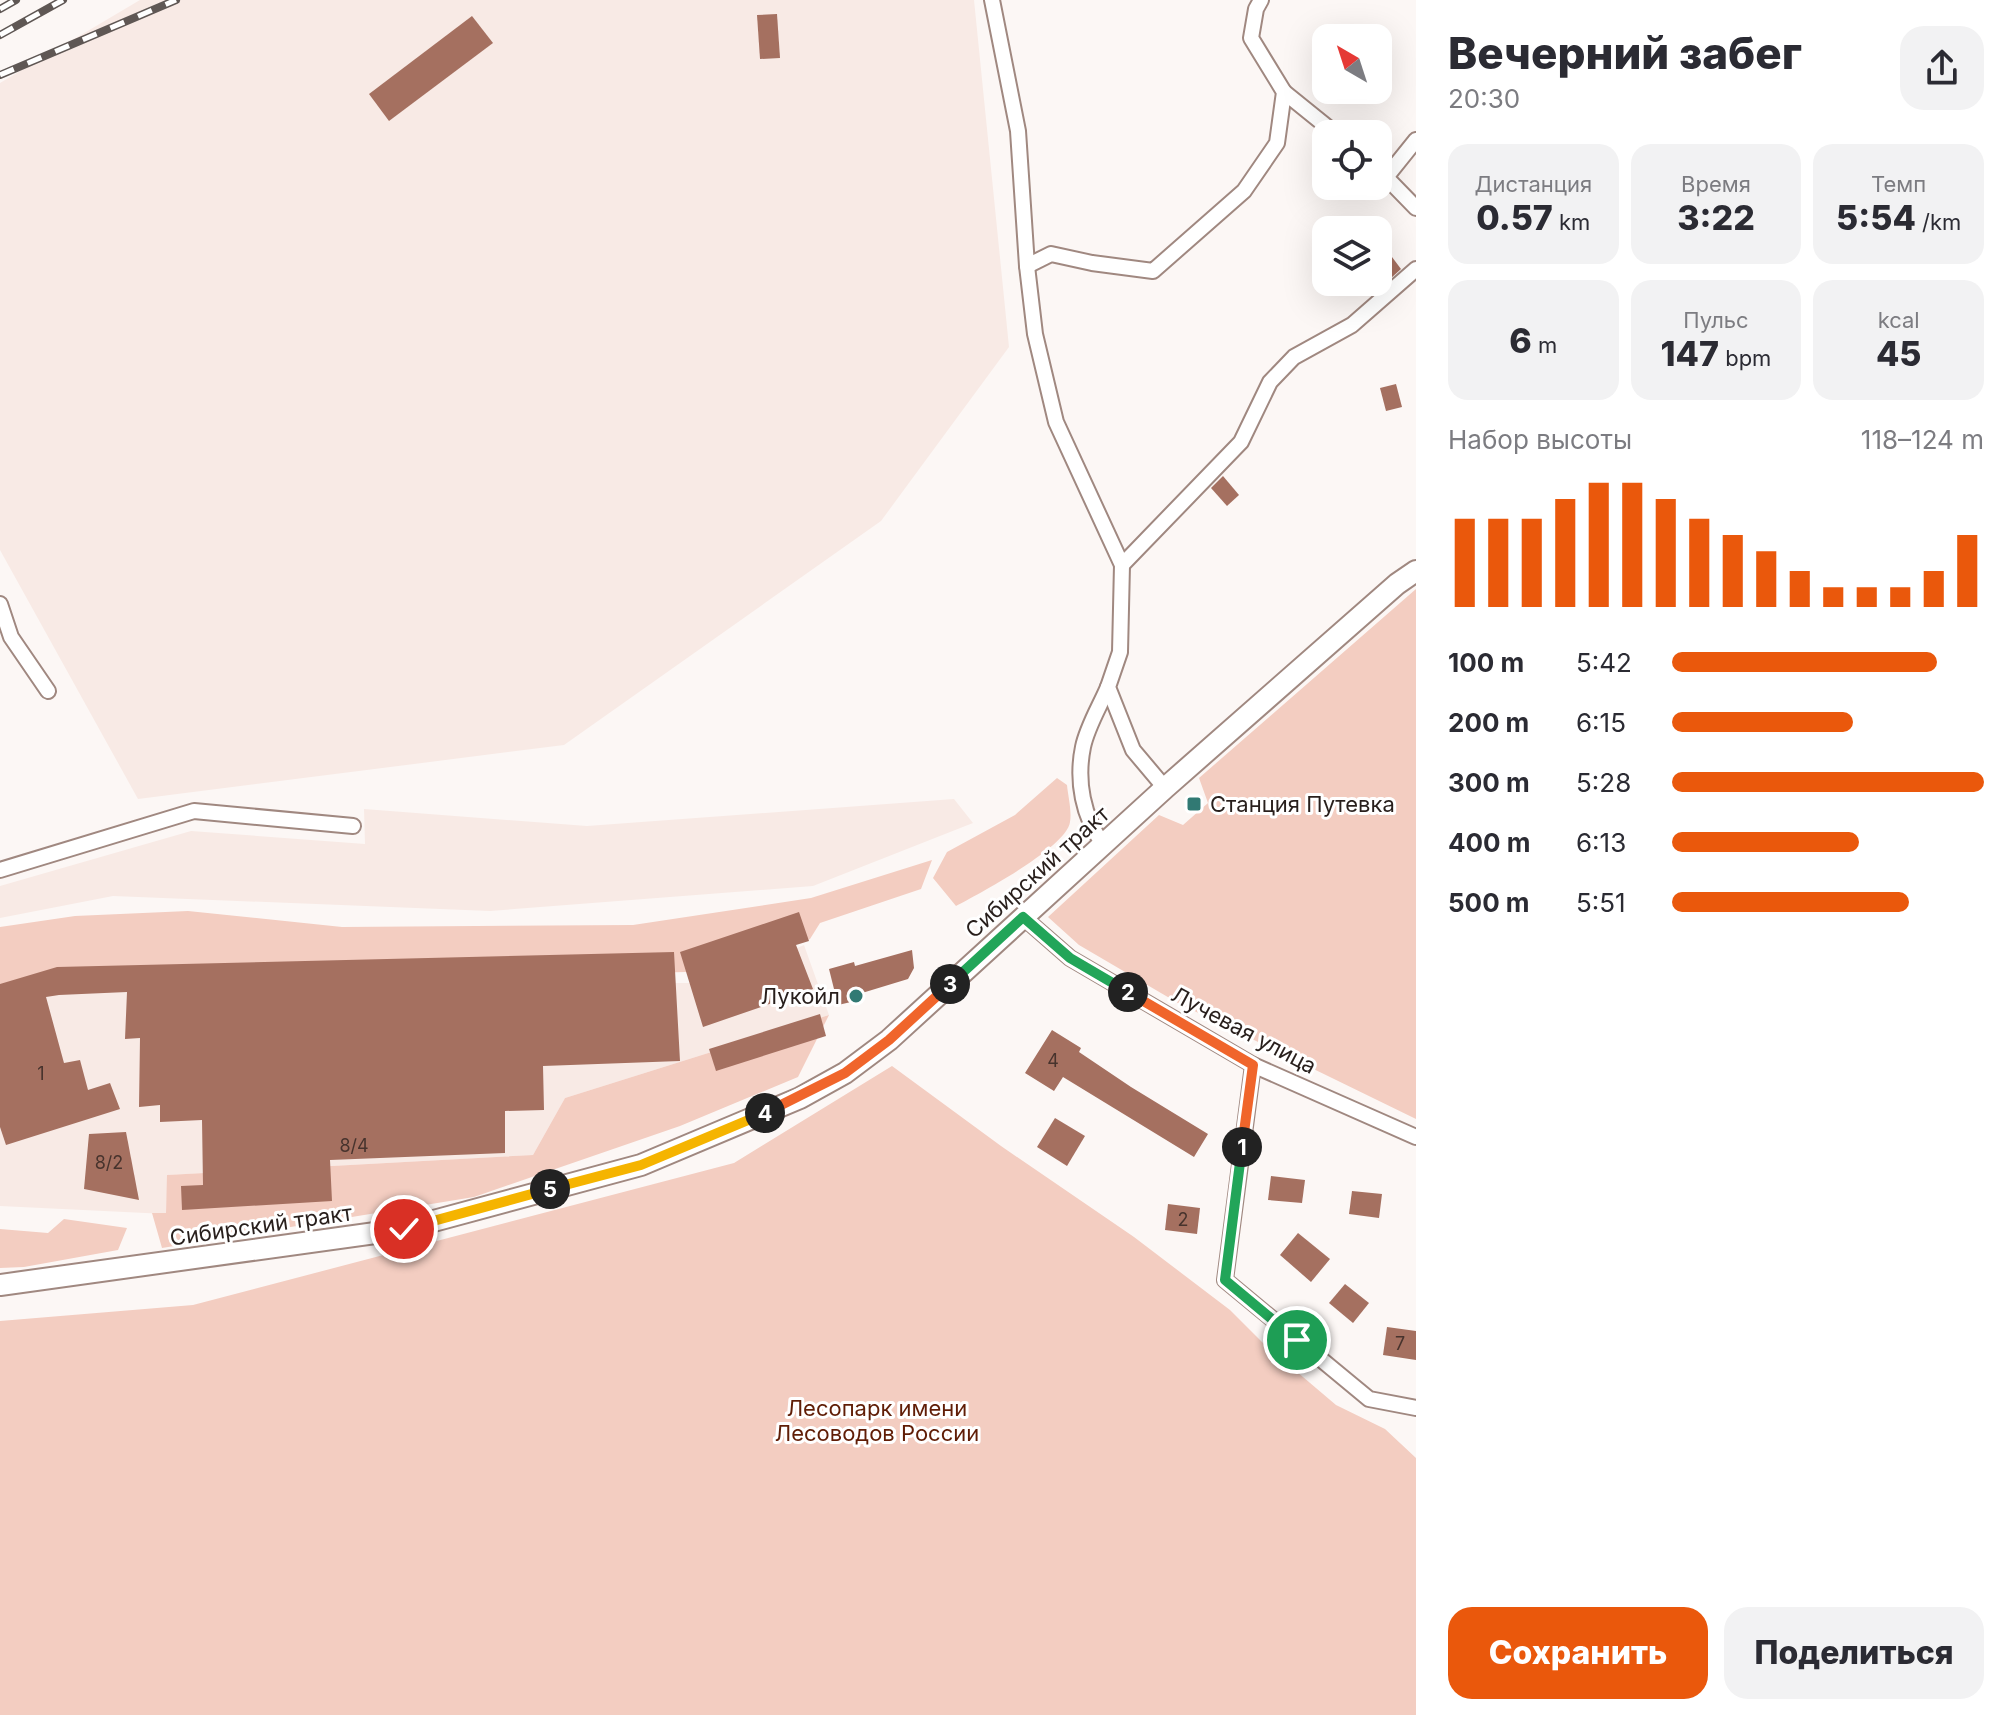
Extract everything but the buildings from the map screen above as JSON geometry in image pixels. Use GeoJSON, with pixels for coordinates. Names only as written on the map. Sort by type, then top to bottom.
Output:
{"type":"FeatureCollection","features":[{"type":"Feature","properties":{"kind":"main road","name":"Сибирский тракт"},"geometry":{"type":"LineString","coordinates":[[0,1285],[404,1229],[641,1165],[800,1098],[845,1073],[889,1040],[1165,788],[1397,584],[1416,571]]}},
{"type":"Feature","properties":{"kind":"street"},"geometry":{"type":"LineString","coordinates":[[992,0],[1018,131],[1035,334],[1056,422],[1122,565],[1120,652],[1083,746],[1081,797],[1091,828],[1103,844]]}},
{"type":"Feature","properties":{"kind":"street"},"geometry":{"type":"LineString","coordinates":[[1261,0],[1256,9],[1251,38],[1284,92],[1319,120]]}},
{"type":"Feature","properties":{"kind":"street"},"geometry":{"type":"LineString","coordinates":[[1027,266],[1051,254],[1153,271],[1244,191],[1277,143],[1284,92]]}},
{"type":"Feature","properties":{"kind":"street"},"geometry":{"type":"LineString","coordinates":[[1392,163],[1416,140]]}},
{"type":"Feature","properties":{"kind":"street"},"geometry":{"type":"LineString","coordinates":[[1392,182],[1416,208]]}},
{"type":"Feature","properties":{"kind":"street"},"geometry":{"type":"LineString","coordinates":[[1122,565],[1241,442],[1270,382],[1294,357],[1352,325],[1416,269]]}},
{"type":"Feature","properties":{"kind":"street"},"geometry":{"type":"LineString","coordinates":[[0,604],[6,640],[48,691]]}},
{"type":"Feature","properties":{"kind":"street"},"geometry":{"type":"LineString","coordinates":[[1108,687],[1133,750],[1165,788]]}},
{"type":"Feature","properties":{"kind":"street"},"geometry":{"type":"LineString","coordinates":[[0,870],[194,811],[353,826]]}},
{"type":"Feature","properties":{"kind":"street","name":"Лучевая улица"},"geometry":{"type":"LineString","coordinates":[[1023,917],[1070,958],[1253,1065],[1416,1137]]}},
{"type":"Feature","properties":{"kind":"street"},"geometry":{"type":"LineString","coordinates":[[1253,1065],[1225,1280],[1369,1399],[1416,1408]]}},
{"type":"Feature","properties":{"kind":"shaded area"},"geometry":{"type":"Polygon","coordinates":[[[140,0],[974,0],[1009,347],[881,521],[564,745],[138,799],[0,550],[0,83],[140,0]]]}},
{"type":"Feature","properties":{"kind":"shaded area"},"geometry":{"type":"Polygon","coordinates":[[[954,799],[973,823],[813,886],[490,911],[113,896],[0,918],[0,886],[191,831],[365,844],[364,809],[587,826],[954,799]]]}},
{"type":"Feature","properties":{"kind":"shaded area"},"geometry":{"type":"Polygon","coordinates":[[[804,945],[829,1015],[565,1098],[533,1155],[168,1175],[166,1214],[0,1206],[0,996],[76,984],[714,983],[804,945]]]}},
{"type":"Feature","properties":{"kind":"green space"},"geometry":{"type":"Polygon","coordinates":[[[1416,589],[1416,1119],[1178,1003],[1079,945],[1048,917],[1159,815],[1183,825],[1208,803],[1199,778],[1416,589]]]}},
{"type":"Feature","properties":{"kind":"green space"},"geometry":{"type":"Polygon","coordinates":[[[1057,778],[1067,785],[1070,822],[1065,832],[1020,869],[956,906],[933,878],[947,852],[1015,815],[1057,778]]]}},
{"type":"Feature","properties":{"kind":"green space"},"geometry":{"type":"Polygon","coordinates":[[[932,860],[921,889],[820,923],[810,939],[725,971],[0,989],[0,927],[75,916],[188,911],[342,927],[633,925],[811,898],[932,860]]]}},
{"type":"Feature","properties":{"kind":"green space"},"geometry":{"type":"Polygon","coordinates":[[[829,1015],[798,1077],[680,1126],[474,1197],[162,1248],[152,1213],[166,1213],[167,1175],[533,1155],[565,1098],[829,1015]]]}},
{"type":"Feature","properties":{"kind":"green space","name":"Лесопарк имени Лесоводов России"},"geometry":{"type":"Polygon","coordinates":[[[892,1066],[1001,1146],[1134,1237],[1230,1310],[1264,1344],[1336,1405],[1385,1429],[1416,1458],[1416,1715],[0,1715],[0,1321],[193,1305],[734,1163],[892,1066]]]}},
{"type":"Feature","properties":{"kind":"green space"},"geometry":{"type":"Polygon","coordinates":[[[64,1219],[127,1228],[118,1250],[24,1267],[0,1268],[0,1229],[48,1233],[64,1219]]]}},
{"type":"Feature","properties":{"kind":"railway"},"geometry":{"type":"LineString","coordinates":[[0,9],[16,0]]}},
{"type":"Feature","properties":{"kind":"railway"},"geometry":{"type":"LineString","coordinates":[[0,35],[63,0]]}},
{"type":"Feature","properties":{"kind":"railway"},"geometry":{"type":"LineString","coordinates":[[0,75],[176,0]]}},
{"type":"Feature","properties":{"kind":"place","name":"Станция Путевка"},"geometry":{"type":"Point","coordinates":[1194,804]}},
{"type":"Feature","properties":{"kind":"place","name":"Лукойл"},"geometry":{"type":"Point","coordinates":[856,996]}},
{"type":"Feature","properties":{"kind":"route"},"geometry":{"type":"LineString","coordinates":[[404,1229],[641,1165],[800,1098],[845,1073],[889,1040],[1023,917],[1070,958],[1253,1065],[1225,1280],[1297,1340]]}}]}
